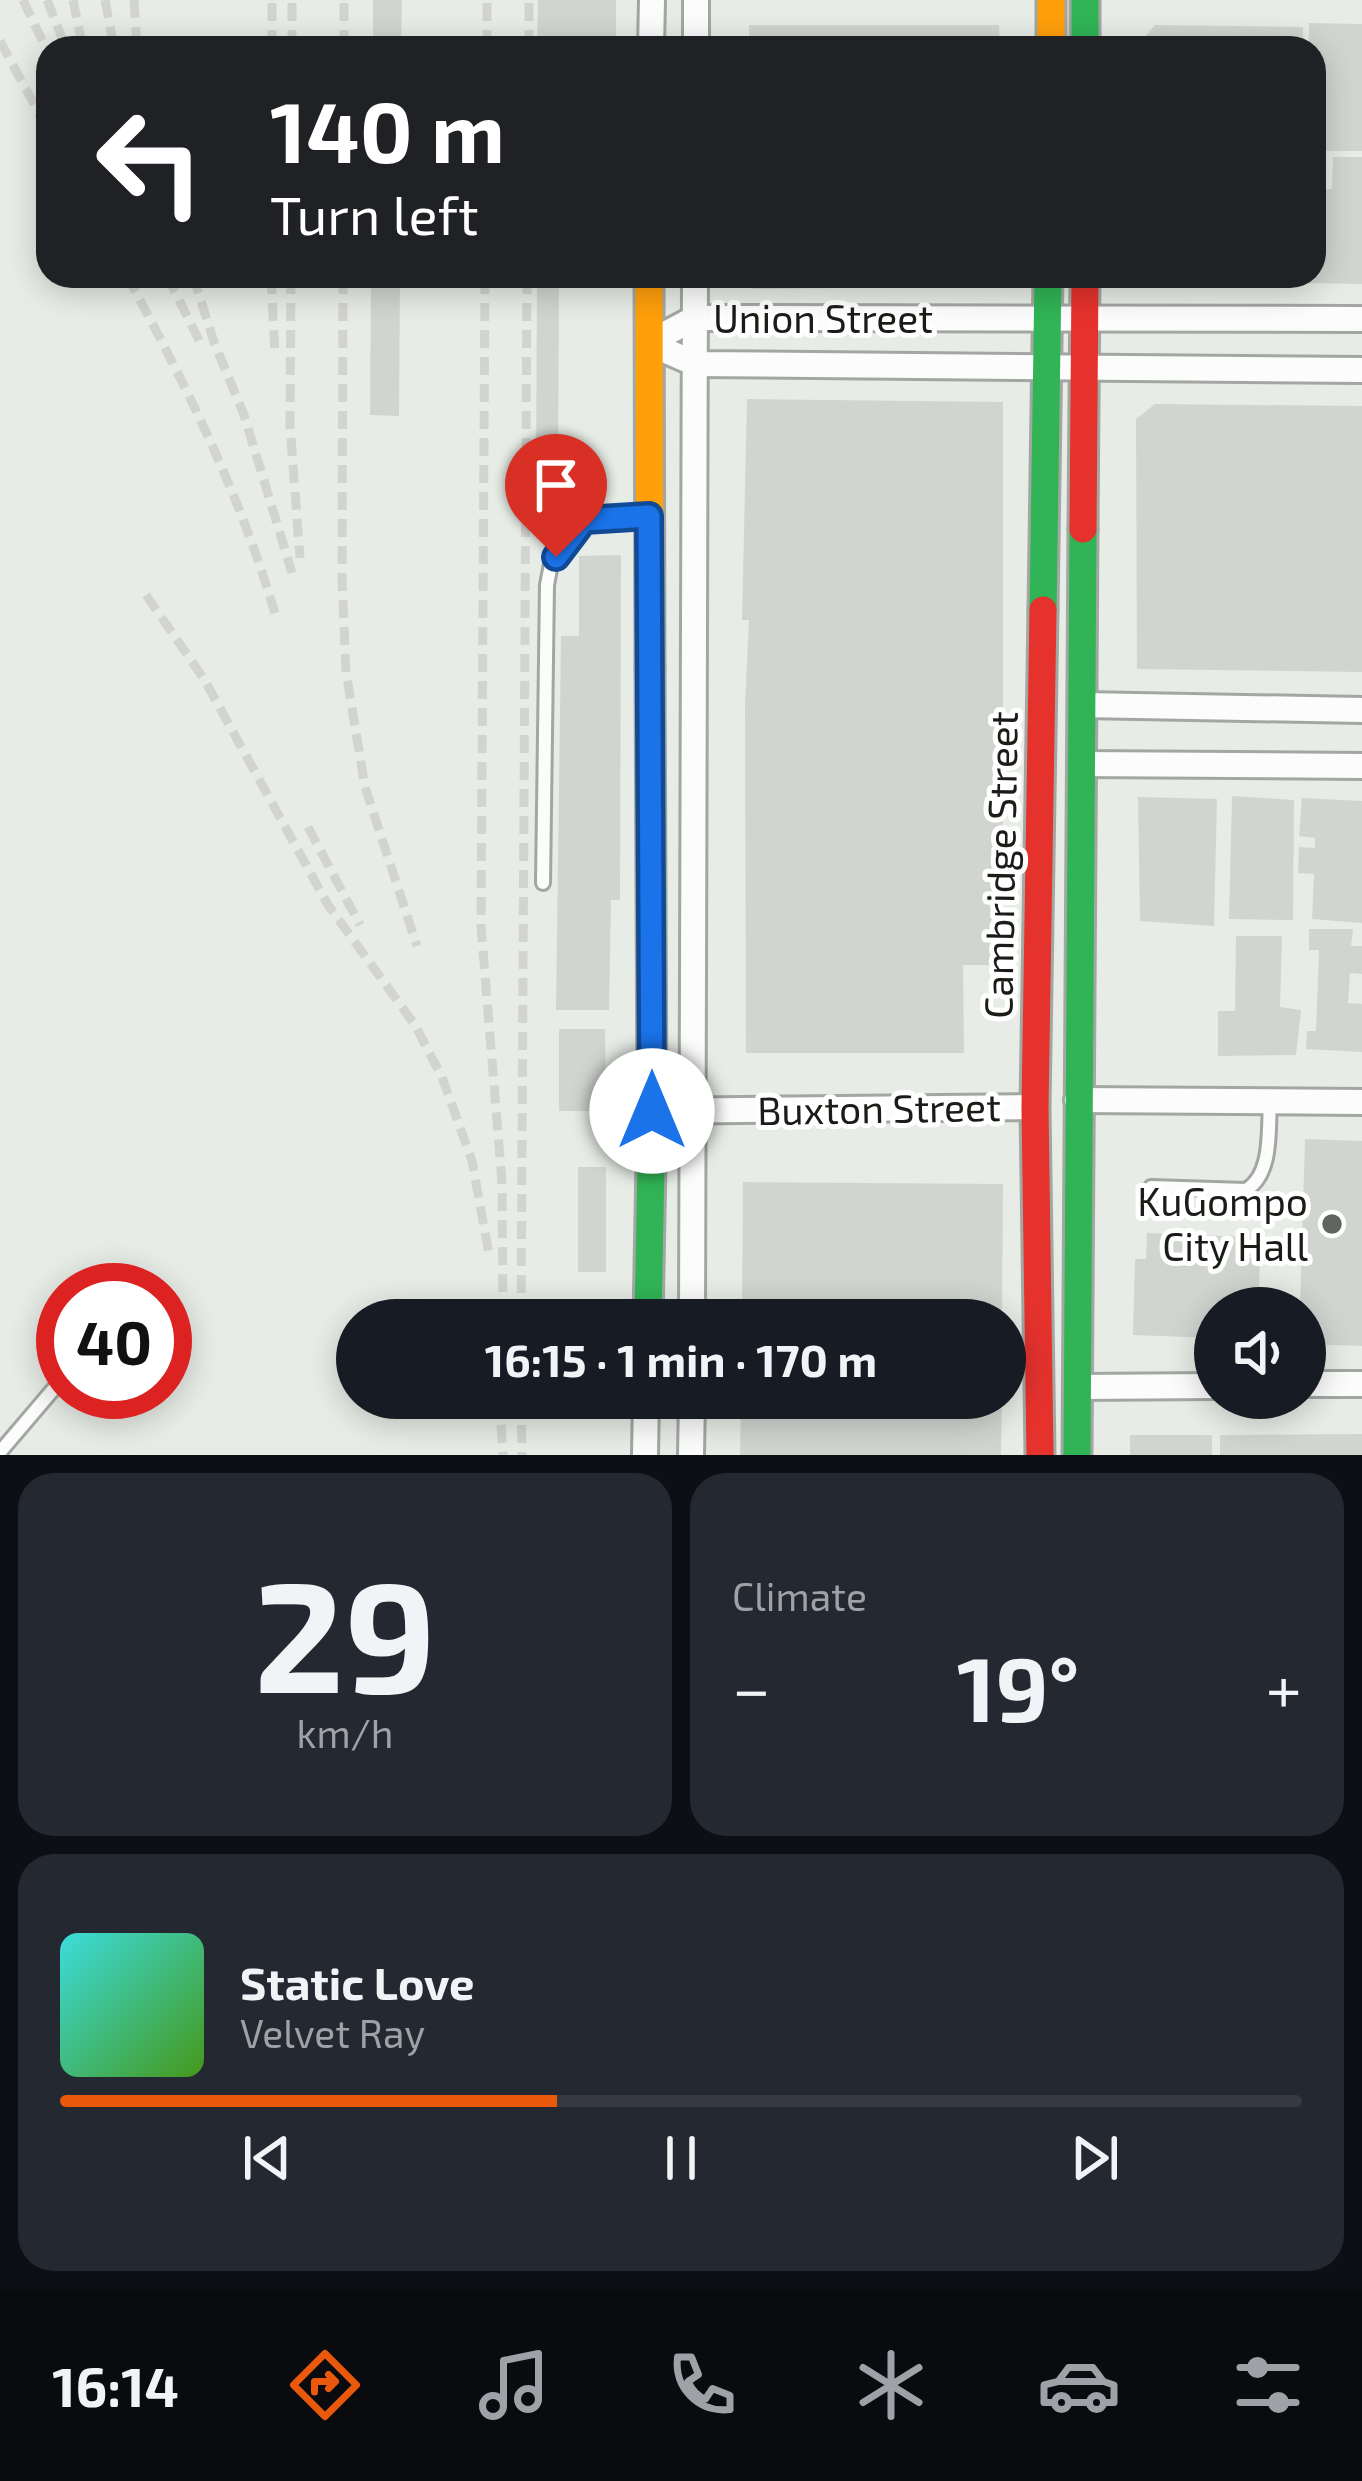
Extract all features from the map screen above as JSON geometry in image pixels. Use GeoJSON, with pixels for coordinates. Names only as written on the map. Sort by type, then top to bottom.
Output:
{"type":"FeatureCollection","features":[{"type":"Feature","properties":{"kind":"street"},"geometry":{"type":"LineString","coordinates":[[651,36],[652,0]]}},
{"type":"Feature","properties":{"kind":"street"},"geometry":{"type":"LineString","coordinates":[[696,0],[696,36]]}},
{"type":"Feature","properties":{"kind":"street"},"geometry":{"type":"LineString","coordinates":[[1051,36],[1052,0]]}},
{"type":"Feature","properties":{"kind":"street"},"geometry":{"type":"LineString","coordinates":[[1085,0],[1085,36]]}},
{"type":"Feature","properties":{"kind":"street"},"geometry":{"type":"LineString","coordinates":[[648,1299],[649,288]]}},
{"type":"Feature","properties":{"kind":"street"},"geometry":{"type":"LineString","coordinates":[[692,1299],[695,288]]}},
{"type":"Feature","properties":{"kind":"street","name":"Cambridge Street"},"geometry":{"type":"LineString","coordinates":[[1040,1455],[1035,1107],[1048,288]]}},
{"type":"Feature","properties":{"kind":"street","name":"Cambridge Street"},"geometry":{"type":"LineString","coordinates":[[1077,1455],[1085,288]]}},
{"type":"Feature","properties":{"kind":"street","name":"Union Street"},"geometry":{"type":"LineString","coordinates":[[649,343],[695,318],[1362,319]]}},
{"type":"Feature","properties":{"kind":"street","name":"Union Street"},"geometry":{"type":"LineString","coordinates":[[649,343],[695,364],[1362,370]]}},
{"type":"Feature","properties":{"kind":"street"},"geometry":{"type":"LineString","coordinates":[[1083,705],[1362,710]]}},
{"type":"Feature","properties":{"kind":"street"},"geometry":{"type":"LineString","coordinates":[[1081,764],[1362,766]]}},
{"type":"Feature","properties":{"kind":"street"},"geometry":{"type":"LineString","coordinates":[[1077,1100],[1362,1102]]}},
{"type":"Feature","properties":{"kind":"street","name":"Buxton Street"},"geometry":{"type":"LineString","coordinates":[[652,1111],[1035,1107]]}},
{"type":"Feature","properties":{"kind":"street"},"geometry":{"type":"LineString","coordinates":[[1326,1384],[1362,1384]]}},
{"type":"Feature","properties":{"kind":"street"},"geometry":{"type":"LineString","coordinates":[[1078,1387],[1194,1386]]}},
{"type":"Feature","properties":{"kind":"street"},"geometry":{"type":"LineString","coordinates":[[645,1455],[646,1419]]}},
{"type":"Feature","properties":{"kind":"street"},"geometry":{"type":"LineString","coordinates":[[692,1419],[692,1455]]}},
{"type":"Feature","properties":{"kind":"lane"},"geometry":{"type":"LineString","coordinates":[[543,883],[551,564],[584,520],[649,516]]}},
{"type":"Feature","properties":{"kind":"lane"},"geometry":{"type":"LineString","coordinates":[[1151,1187],[1246,1190],[1256,1184],[1265,1165],[1270,1102]]}},
{"type":"Feature","properties":{"kind":"lane"},"geometry":{"type":"LineString","coordinates":[[0,1452],[36,1410]]}},
{"type":"Feature","properties":{"kind":"building"},"geometry":{"type":"Polygon","coordinates":[[[373,0],[402,0],[401,36],[373,36],[373,0]]]}},
{"type":"Feature","properties":{"kind":"building"},"geometry":{"type":"Polygon","coordinates":[[[538,0],[616,0],[616,36],[537,36],[538,0]]]}},
{"type":"Feature","properties":{"kind":"building"},"geometry":{"type":"Polygon","coordinates":[[[1309,23],[1362,24],[1362,151],[1326,151],[1326,36],[1309,36],[1309,23]]]}},
{"type":"Feature","properties":{"kind":"building"},"geometry":{"type":"Polygon","coordinates":[[[749,25],[999,25],[999,36],[749,36],[749,25]]]}},
{"type":"Feature","properties":{"kind":"building"},"geometry":{"type":"Polygon","coordinates":[[[1155,25],[1303,27],[1303,36],[1145,36],[1155,25]]]}},
{"type":"Feature","properties":{"kind":"building"},"geometry":{"type":"Polygon","coordinates":[[[1333,157],[1362,157],[1362,284],[1326,283],[1326,189],[1332,189],[1333,157]]]}},
{"type":"Feature","properties":{"kind":"building"},"geometry":{"type":"Polygon","coordinates":[[[371,288],[400,288],[399,416],[370,415],[371,288]]]}},
{"type":"Feature","properties":{"kind":"building"},"geometry":{"type":"Polygon","coordinates":[[[537,288],[559,288],[558,476],[536,476],[537,288]]]}},
{"type":"Feature","properties":{"kind":"building"},"geometry":{"type":"Polygon","coordinates":[[[747,399],[1003,402],[1003,965],[963,965],[964,1053],[746,1053],[749,620],[742,620],[747,399]]]}},
{"type":"Feature","properties":{"kind":"building"},"geometry":{"type":"Polygon","coordinates":[[[1155,404],[1362,406],[1362,672],[1137,669],[1136,419],[1155,404]]]}},
{"type":"Feature","properties":{"kind":"building"},"geometry":{"type":"Polygon","coordinates":[[[621,555],[620,900],[611,900],[609,1010],[556,1010],[561,636],[579,636],[579,556],[621,555]]]}},
{"type":"Feature","properties":{"kind":"building"},"geometry":{"type":"Polygon","coordinates":[[[1232,796],[1294,800],[1293,920],[1229,919],[1232,796]]]}},
{"type":"Feature","properties":{"kind":"building"},"geometry":{"type":"Polygon","coordinates":[[[1138,797],[1217,799],[1214,926],[1140,921],[1138,797]]]}},
{"type":"Feature","properties":{"kind":"building"},"geometry":{"type":"Polygon","coordinates":[[[1302,798],[1362,801],[1362,923],[1312,919],[1314,874],[1298,873],[1299,847],[1315,848],[1315,838],[1299,836],[1302,798]]]}},
{"type":"Feature","properties":{"kind":"building"},"geometry":{"type":"Polygon","coordinates":[[[1309,929],[1353,929],[1351,946],[1362,946],[1362,974],[1350,973],[1348,1003],[1362,1004],[1362,1052],[1306,1049],[1307,1031],[1316,1031],[1319,950],[1309,950],[1309,929]]]}},
{"type":"Feature","properties":{"kind":"building"},"geometry":{"type":"Polygon","coordinates":[[[1236,936],[1282,936],[1280,1007],[1301,1010],[1296,1055],[1218,1056],[1218,1011],[1235,1011],[1236,936]]]}},
{"type":"Feature","properties":{"kind":"building"},"geometry":{"type":"Polygon","coordinates":[[[559,1029],[605,1029],[606,1111],[559,1111],[559,1029]]]}},
{"type":"Feature","properties":{"kind":"building","name":"KuGompo City Hall"},"geometry":{"type":"Polygon","coordinates":[[[1305,1139],[1362,1141],[1362,1346],[1326,1345],[1326,1287],[1301,1287],[1305,1139]]]}},
{"type":"Feature","properties":{"kind":"building"},"geometry":{"type":"Polygon","coordinates":[[[578,1167],[606,1167],[606,1272],[578,1272],[578,1167]]]}},
{"type":"Feature","properties":{"kind":"building"},"geometry":{"type":"Polygon","coordinates":[[[743,1182],[1003,1184],[1002,1299],[742,1299],[743,1182]]]}},
{"type":"Feature","properties":{"kind":"building"},"geometry":{"type":"Polygon","coordinates":[[[1147,1233],[1246,1237],[1245,1258],[1260,1259],[1259,1287],[1194,1287],[1194,1337],[1133,1335],[1135,1259],[1146,1259],[1147,1233]]]}},
{"type":"Feature","properties":{"kind":"building"},"geometry":{"type":"Polygon","coordinates":[[[741,1419],[1002,1419],[1001,1455],[740,1455],[741,1419]]]}},
{"type":"Feature","properties":{"kind":"building"},"geometry":{"type":"Polygon","coordinates":[[[1362,1434],[1362,1455],[1220,1455],[1220,1435],[1362,1434]]]}},
{"type":"Feature","properties":{"kind":"building"},"geometry":{"type":"Polygon","coordinates":[[[1130,1435],[1212,1435],[1212,1455],[1130,1455],[1130,1435]]]}},
{"type":"Feature","properties":{"kind":"railway"},"geometry":{"type":"LineString","coordinates":[[23,0],[40,36]]}},
{"type":"Feature","properties":{"kind":"railway"},"geometry":{"type":"LineString","coordinates":[[47,0],[61,36]]}},
{"type":"Feature","properties":{"kind":"railway"},"geometry":{"type":"LineString","coordinates":[[73,0],[80,36]]}},
{"type":"Feature","properties":{"kind":"railway"},"geometry":{"type":"LineString","coordinates":[[105,0],[112,36]]}},
{"type":"Feature","properties":{"kind":"railway"},"geometry":{"type":"LineString","coordinates":[[134,0],[136,36]]}},
{"type":"Feature","properties":{"kind":"railway"},"geometry":{"type":"LineString","coordinates":[[272,0],[272,36]]}},
{"type":"Feature","properties":{"kind":"railway"},"geometry":{"type":"LineString","coordinates":[[292,0],[292,36]]}},
{"type":"Feature","properties":{"kind":"railway"},"geometry":{"type":"LineString","coordinates":[[344,0],[344,36]]}},
{"type":"Feature","properties":{"kind":"railway"},"geometry":{"type":"LineString","coordinates":[[487,0],[487,36]]}},
{"type":"Feature","properties":{"kind":"railway"},"geometry":{"type":"LineString","coordinates":[[529,0],[529,36]]}},
{"type":"Feature","properties":{"kind":"railway"},"geometry":{"type":"LineString","coordinates":[[0,41],[36,108]]}},
{"type":"Feature","properties":{"kind":"railway"},"geometry":{"type":"LineString","coordinates":[[133,288],[211,443],[276,617]]}},
{"type":"Feature","properties":{"kind":"railway"},"geometry":{"type":"LineString","coordinates":[[173,288],[202,346]]}},
{"type":"Feature","properties":{"kind":"railway"},"geometry":{"type":"LineString","coordinates":[[197,288],[244,415],[292,573]]}},
{"type":"Feature","properties":{"kind":"railway"},"geometry":{"type":"LineString","coordinates":[[272,288],[275,355]]}},
{"type":"Feature","properties":{"kind":"railway"},"geometry":{"type":"LineString","coordinates":[[291,288],[290,425],[300,558]]}},
{"type":"Feature","properties":{"kind":"railway"},"geometry":{"type":"LineString","coordinates":[[343,288],[346,672],[365,787],[417,946]]}},
{"type":"Feature","properties":{"kind":"railway"},"geometry":{"type":"LineString","coordinates":[[485,288],[481,926],[502,1182],[503,1299]]}},
{"type":"Feature","properties":{"kind":"railway"},"geometry":{"type":"LineString","coordinates":[[521,1299],[527,288]]}},
{"type":"Feature","properties":{"kind":"railway"},"geometry":{"type":"LineString","coordinates":[[146,595],[204,679],[328,905],[415,1025],[442,1077],[472,1161],[489,1254]]}},
{"type":"Feature","properties":{"kind":"railway"},"geometry":{"type":"LineString","coordinates":[[308,827],[360,925]]}},
{"type":"Feature","properties":{"kind":"railway"},"geometry":{"type":"LineString","coordinates":[[500,1419],[503,1455]]}},
{"type":"Feature","properties":{"kind":"railway"},"geometry":{"type":"LineString","coordinates":[[521,1419],[522,1455]]}},
{"type":"Feature","properties":{"kind":"traffic: fast"},"geometry":{"type":"LineString","coordinates":[[1085,0],[1085,36]]}},
{"type":"Feature","properties":{"kind":"traffic: fast"},"geometry":{"type":"LineString","coordinates":[[1043,610],[1048,288]]}},
{"type":"Feature","properties":{"kind":"traffic: fast"},"geometry":{"type":"LineString","coordinates":[[1077,1455],[1083,529]]}},
{"type":"Feature","properties":{"kind":"traffic: fast"},"geometry":{"type":"LineString","coordinates":[[648,1299],[650,669]]}},
{"type":"Feature","properties":{"kind":"traffic: slow"},"geometry":{"type":"LineString","coordinates":[[1051,0],[1051,36]]}},
{"type":"Feature","properties":{"kind":"traffic: slow"},"geometry":{"type":"LineString","coordinates":[[649,288],[650,669]]}},
{"type":"Feature","properties":{"kind":"traffic: jam"},"geometry":{"type":"LineString","coordinates":[[1083,529],[1085,288]]}},
{"type":"Feature","properties":{"kind":"traffic: jam"},"geometry":{"type":"LineString","coordinates":[[1040,1455],[1035,1107],[1043,610]]}},
{"type":"Feature","properties":{"kind":"place","name":"KuGompo City Hall"},"geometry":{"type":"Point","coordinates":[1332,1224]}},
{"type":"Feature","properties":{"kind":"route"},"geometry":{"type":"LineString","coordinates":[[556,557],[584,520],[649,516],[652,1111]]}}]}
